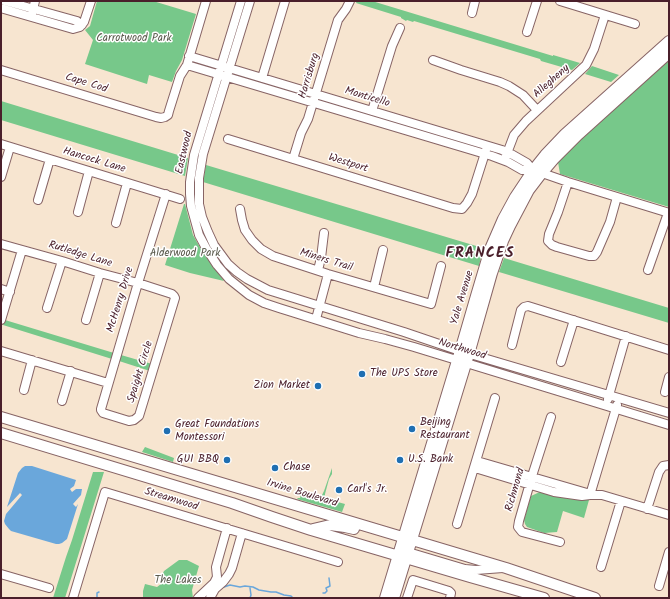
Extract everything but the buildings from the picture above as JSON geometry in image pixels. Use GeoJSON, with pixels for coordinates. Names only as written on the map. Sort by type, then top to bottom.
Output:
{"type":"FeatureCollection","features":[{"type":"Feature","properties":{"kind":"main road","name":"Yale Avenue"},"geometry":{"type":"LineString","coordinates":[[394,598],[406,540],[463,357],[503,241],[545,155],[565,134],[669,41]]}},
{"type":"Feature","properties":{"kind":"main road","name":"Yale Avenue"},"geometry":{"type":"LineString","coordinates":[[537,172],[669,53]]}},
{"type":"Feature","properties":{"kind":"main road","name":"Irvine Boulevard"},"geometry":{"type":"LineString","coordinates":[[1,417],[406,540],[506,568],[595,598]]}},
{"type":"Feature","properties":{"kind":"main road"},"geometry":{"type":"LineString","coordinates":[[1,433],[232,503],[311,530],[404,555],[544,598]]}},
{"type":"Feature","properties":{"kind":"main road"},"geometry":{"type":"LineString","coordinates":[[311,530],[330,525],[338,525],[406,540]]}},
{"type":"Feature","properties":{"kind":"main road","name":"Yale Avenue"},"geometry":{"type":"LineString","coordinates":[[385,598],[404,555]]}},
{"type":"Feature","properties":{"kind":"street"},"geometry":{"type":"LineString","coordinates":[[5,1],[73,29],[80,27],[84,22],[91,1]]}},
{"type":"Feature","properties":{"kind":"street"},"geometry":{"type":"LineString","coordinates":[[32,13],[35,1]]}},
{"type":"Feature","properties":{"kind":"street"},"geometry":{"type":"LineString","coordinates":[[187,65],[206,1]]}},
{"type":"Feature","properties":{"kind":"street","name":"Eastwood"},"geometry":{"type":"LineString","coordinates":[[241,1],[194,155],[190,182],[190,194],[191,206],[198,232],[206,248],[217,265],[229,279],[250,295]]}},
{"type":"Feature","properties":{"kind":"street","name":"Eastwood"},"geometry":{"type":"LineString","coordinates":[[250,1],[201,164],[199,178],[199,204],[202,217],[214,246],[228,264],[242,276],[256,284]]}},
{"type":"Feature","properties":{"kind":"street"},"geometry":{"type":"LineString","coordinates":[[262,78],[285,1]]}},
{"type":"Feature","properties":{"kind":"street","name":"Harrisburg"},"geometry":{"type":"LineString","coordinates":[[293,158],[301,133],[308,119],[338,20],[350,1]]}},
{"type":"Feature","properties":{"kind":"street"},"geometry":{"type":"LineString","coordinates":[[472,13],[475,1]]}},
{"type":"Feature","properties":{"kind":"street"},"geometry":{"type":"LineString","coordinates":[[527,32],[536,1]]}},
{"type":"Feature","properties":{"kind":"street"},"geometry":{"type":"LineString","coordinates":[[560,1],[635,24]]}},
{"type":"Feature","properties":{"kind":"street"},"geometry":{"type":"LineString","coordinates":[[1,8],[32,13]]}},
{"type":"Feature","properties":{"kind":"street","name":"Allegheny"},"geometry":{"type":"LineString","coordinates":[[504,161],[518,130],[537,110],[586,65],[594,49],[605,14]]}},
{"type":"Feature","properties":{"kind":"street"},"geometry":{"type":"LineString","coordinates":[[372,111],[392,46],[400,28]]}},
{"type":"Feature","properties":{"kind":"street","name":"Monticello"},"geometry":{"type":"LineString","coordinates":[[189,56],[372,111],[486,150],[522,170],[537,172],[669,213]]}},
{"type":"Feature","properties":{"kind":"street"},"geometry":{"type":"LineString","coordinates":[[433,60],[509,86],[523,95],[537,110]]}},
{"type":"Feature","properties":{"kind":"street","name":"Monticello"},"geometry":{"type":"LineString","coordinates":[[187,65],[486,150],[507,152],[528,163],[537,172]]}},
{"type":"Feature","properties":{"kind":"street","name":"Cape Cod"},"geometry":{"type":"LineString","coordinates":[[1,70],[161,118],[168,115],[178,82],[187,65]]}},
{"type":"Feature","properties":{"kind":"street","name":"Westport"},"geometry":{"type":"LineString","coordinates":[[228,139],[453,208],[462,209],[472,194],[486,150]]}},
{"type":"Feature","properties":{"kind":"street","name":"Hancock Lane"},"geometry":{"type":"LineString","coordinates":[[1,144],[180,199]]}},
{"type":"Feature","properties":{"kind":"street"},"geometry":{"type":"LineString","coordinates":[[1,177],[10,147]]}},
{"type":"Feature","properties":{"kind":"street"},"geometry":{"type":"LineString","coordinates":[[38,200],[50,159]]}},
{"type":"Feature","properties":{"kind":"street"},"geometry":{"type":"LineString","coordinates":[[78,212],[89,171]]}},
{"type":"Feature","properties":{"kind":"street"},"geometry":{"type":"LineString","coordinates":[[568,182],[549,234],[548,241],[557,247],[594,256],[610,222],[617,197]]}},
{"type":"Feature","properties":{"kind":"street"},"geometry":{"type":"LineString","coordinates":[[116,223],[127,183]]}},
{"type":"Feature","properties":{"kind":"street","name":"McHenry Drive"},"geometry":{"type":"LineString","coordinates":[[102,412],[101,409],[108,383],[166,194]]}},
{"type":"Feature","properties":{"kind":"street","name":"Miners Trail"},"geometry":{"type":"LineString","coordinates":[[240,209],[245,230],[252,240],[261,249],[273,256],[328,274],[431,304],[441,266]]}},
{"type":"Feature","properties":{"kind":"street"},"geometry":{"type":"LineString","coordinates":[[648,270],[669,213]]}},
{"type":"Feature","properties":{"kind":"street"},"geometry":{"type":"LineString","coordinates":[[318,270],[324,233]]}},
{"type":"Feature","properties":{"kind":"street","name":"Rutledge Lane"},"geometry":{"type":"LineString","coordinates":[[1,244],[138,283],[172,294],[174,296]]}},
{"type":"Feature","properties":{"kind":"street"},"geometry":{"type":"LineString","coordinates":[[1,320],[22,250]]}},
{"type":"Feature","properties":{"kind":"street"},"geometry":{"type":"LineString","coordinates":[[374,287],[383,250]]}},
{"type":"Feature","properties":{"kind":"street"},"geometry":{"type":"LineString","coordinates":[[47,308],[62,261]]}},
{"type":"Feature","properties":{"kind":"street"},"geometry":{"type":"LineString","coordinates":[[86,320],[100,273]]}},
{"type":"Feature","properties":{"kind":"street"},"geometry":{"type":"LineString","coordinates":[[316,319],[328,274]]}},
{"type":"Feature","properties":{"kind":"street","name":"Northwood"},"geometry":{"type":"LineString","coordinates":[[256,284],[268,290],[404,332],[463,357],[606,406],[669,425]]}},
{"type":"Feature","properties":{"kind":"street"},"geometry":{"type":"LineString","coordinates":[[1,289],[10,292]]}},
{"type":"Feature","properties":{"kind":"street","name":"Northwood"},"geometry":{"type":"LineString","coordinates":[[250,295],[264,302],[359,333],[463,357],[609,395],[669,413]]}},
{"type":"Feature","properties":{"kind":"street","name":"Spaight Circle"},"geometry":{"type":"LineString","coordinates":[[102,412],[129,421],[138,418],[175,298],[174,296]]}},
{"type":"Feature","properties":{"kind":"street"},"geometry":{"type":"LineString","coordinates":[[512,345],[522,310],[524,307],[528,306],[669,350]]}},
{"type":"Feature","properties":{"kind":"street"},"geometry":{"type":"LineString","coordinates":[[561,362],[574,320]]}},
{"type":"Feature","properties":{"kind":"street"},"geometry":{"type":"LineString","coordinates":[[606,406],[626,336]]}},
{"type":"Feature","properties":{"kind":"street"},"geometry":{"type":"LineString","coordinates":[[1,351],[108,383]]}},
{"type":"Feature","properties":{"kind":"street"},"geometry":{"type":"LineString","coordinates":[[24,390],[32,360]]}},
{"type":"Feature","properties":{"kind":"street"},"geometry":{"type":"LineString","coordinates":[[62,401],[71,372]]}},
{"type":"Feature","properties":{"kind":"street"},"geometry":{"type":"LineString","coordinates":[[665,392],[669,377]]}},
{"type":"Feature","properties":{"kind":"street"},"geometry":{"type":"LineString","coordinates":[[458,524],[495,398]]}},
{"type":"Feature","properties":{"kind":"street"},"geometry":{"type":"LineString","coordinates":[[590,494],[620,398]]}},
{"type":"Feature","properties":{"kind":"street","name":"Richmond"},"geometry":{"type":"LineString","coordinates":[[551,417],[518,527],[522,532],[560,542]]}},
{"type":"Feature","properties":{"kind":"street"},"geometry":{"type":"LineString","coordinates":[[476,464],[531,480],[554,492],[582,496],[590,494],[602,496],[669,515]]}},
{"type":"Feature","properties":{"kind":"street"},"geometry":{"type":"LineString","coordinates":[[647,509],[658,472],[660,468],[666,466]]}},
{"type":"Feature","properties":{"kind":"street","name":"Streamwood"},"geometry":{"type":"LineString","coordinates":[[73,598],[106,492],[338,562]]}},
{"type":"Feature","properties":{"kind":"street"},"geometry":{"type":"LineString","coordinates":[[601,567],[621,501]]}},
{"type":"Feature","properties":{"kind":"street"},"geometry":{"type":"LineString","coordinates":[[198,598],[214,583],[217,577],[216,567],[227,528]]}},
{"type":"Feature","properties":{"kind":"street"},"geometry":{"type":"LineString","coordinates":[[210,598],[214,589],[223,582],[232,568],[242,533]]}},
{"type":"Feature","properties":{"kind":"street"},"geometry":{"type":"LineString","coordinates":[[659,586],[669,552]]}},
{"type":"Feature","properties":{"kind":"street"},"geometry":{"type":"LineString","coordinates":[[404,555],[465,569],[476,570],[506,568]]}},
{"type":"Feature","properties":{"kind":"street"},"geometry":{"type":"LineString","coordinates":[[1,574],[49,588]]}},
{"type":"Feature","properties":{"kind":"street"},"geometry":{"type":"LineString","coordinates":[[407,598],[413,580],[449,591],[451,593],[450,598]]}},
{"type":"Feature","properties":{"kind":"green space","name":"Carrotwood Park"},"geometry":{"type":"Polygon","coordinates":[[[97,1],[153,1],[196,14],[182,60],[172,82],[149,75],[147,84],[85,64],[93,40],[85,30],[90,26],[97,1]]]}},
{"type":"Feature","properties":{"kind":"green space"},"geometry":{"type":"Polygon","coordinates":[[[357,1],[372,1],[580,63],[572,70],[414,21],[406,21],[401,17],[356,3],[357,1]]]}},
{"type":"Feature","properties":{"kind":"green space"},"geometry":{"type":"Polygon","coordinates":[[[669,59],[669,207],[560,174],[558,162],[589,130],[669,59]]]}},
{"type":"Feature","properties":{"kind":"green space"},"geometry":{"type":"Polygon","coordinates":[[[592,66],[619,75],[611,82],[585,74],[592,66]]]}},
{"type":"Feature","properties":{"kind":"green space"},"geometry":{"type":"Polygon","coordinates":[[[1,101],[188,158],[185,176],[1,120],[1,101]]]}},
{"type":"Feature","properties":{"kind":"green space"},"geometry":{"type":"Polygon","coordinates":[[[206,165],[483,248],[479,266],[203,182],[206,165]]]}},
{"type":"Feature","properties":{"kind":"green space","name":"Alderwood Park"},"geometry":{"type":"Polygon","coordinates":[[[184,204],[193,235],[224,281],[165,265],[184,204]]]}},
{"type":"Feature","properties":{"kind":"green space"},"geometry":{"type":"Polygon","coordinates":[[[504,258],[669,308],[669,323],[499,272],[504,258]]]}},
{"type":"Feature","properties":{"kind":"green space"},"geometry":{"type":"Polygon","coordinates":[[[5,320],[114,353],[112,359],[3,325],[5,320]]]}},
{"type":"Feature","properties":{"kind":"green space"},"geometry":{"type":"Polygon","coordinates":[[[121,355],[152,364],[150,371],[119,361],[121,355]]]}},
{"type":"Feature","properties":{"kind":"green space"},"geometry":{"type":"Polygon","coordinates":[[[145,447],[174,458],[173,462],[142,452],[145,447]]]}},
{"type":"Feature","properties":{"kind":"green space"},"geometry":{"type":"Polygon","coordinates":[[[332,468],[332,474],[329,479],[325,497],[330,501],[345,504],[342,512],[297,499],[300,498],[301,494],[316,498],[321,497],[332,468]]]}},
{"type":"Feature","properties":{"kind":"green space"},"geometry":{"type":"Polygon","coordinates":[[[93,472],[104,472],[65,598],[53,598],[72,540],[93,472]]]}},
{"type":"Feature","properties":{"kind":"green space"},"geometry":{"type":"Polygon","coordinates":[[[542,491],[569,499],[589,500],[584,518],[563,511],[557,532],[544,533],[527,527],[524,520],[531,496],[542,491]]]}},
{"type":"Feature","properties":{"kind":"green space","name":"The Lakes"},"geometry":{"type":"Polygon","coordinates":[[[179,560],[187,560],[199,566],[192,590],[193,598],[143,598],[145,584],[157,587],[161,584],[164,571],[179,560]]]}},
{"type":"Feature","properties":{"kind":"water"},"geometry":{"type":"Polygon","coordinates":[[[25,466],[32,466],[76,480],[74,486],[70,489],[72,492],[76,489],[82,489],[81,495],[73,504],[76,507],[78,504],[67,539],[62,543],[56,544],[11,531],[5,524],[4,521],[6,514],[22,495],[20,493],[7,507],[18,473],[25,466]]]}},
{"type":"Feature","properties":{"kind":"waterway"},"geometry":{"type":"LineString","coordinates":[[323,593],[325,593],[327,591],[326,588],[330,586],[329,578]]}},
{"type":"Feature","properties":{"kind":"waterway"},"geometry":{"type":"LineString","coordinates":[[224,587],[230,585],[253,587],[259,590],[291,596],[293,598]]}},
{"type":"Feature","properties":{"kind":"waterway"},"geometry":{"type":"LineString","coordinates":[[250,588],[250,598]]}},
{"type":"Feature","properties":{"kind":"waterway"},"geometry":{"type":"LineString","coordinates":[[97,598],[97,593],[99,592]]}},
{"type":"Feature","properties":{"kind":"place","name":"The UPS Store"},"geometry":{"type":"Point","coordinates":[362,374]}},
{"type":"Feature","properties":{"kind":"place","name":"Zion Market"},"geometry":{"type":"Point","coordinates":[318,386]}},
{"type":"Feature","properties":{"kind":"place","name":"Beijing Restaurant"},"geometry":{"type":"Point","coordinates":[412,429]}},
{"type":"Feature","properties":{"kind":"place","name":"Great Foundations Montessori"},"geometry":{"type":"Point","coordinates":[167,431]}},
{"type":"Feature","properties":{"kind":"place","name":"GUI BBQ"},"geometry":{"type":"Point","coordinates":[227,460]}},
{"type":"Feature","properties":{"kind":"place","name":"U.S. Bank"},"geometry":{"type":"Point","coordinates":[400,460]}},
{"type":"Feature","properties":{"kind":"place","name":"Chase"},"geometry":{"type":"Point","coordinates":[275,468]}},
{"type":"Feature","properties":{"kind":"place","name":"Carl's Jr."},"geometry":{"type":"Point","coordinates":[339,490]}},
{"type":"Feature","properties":{"kind":"district","name":"FRANCES"},"geometry":{"type":"Point","coordinates":[480,254]}}]}
